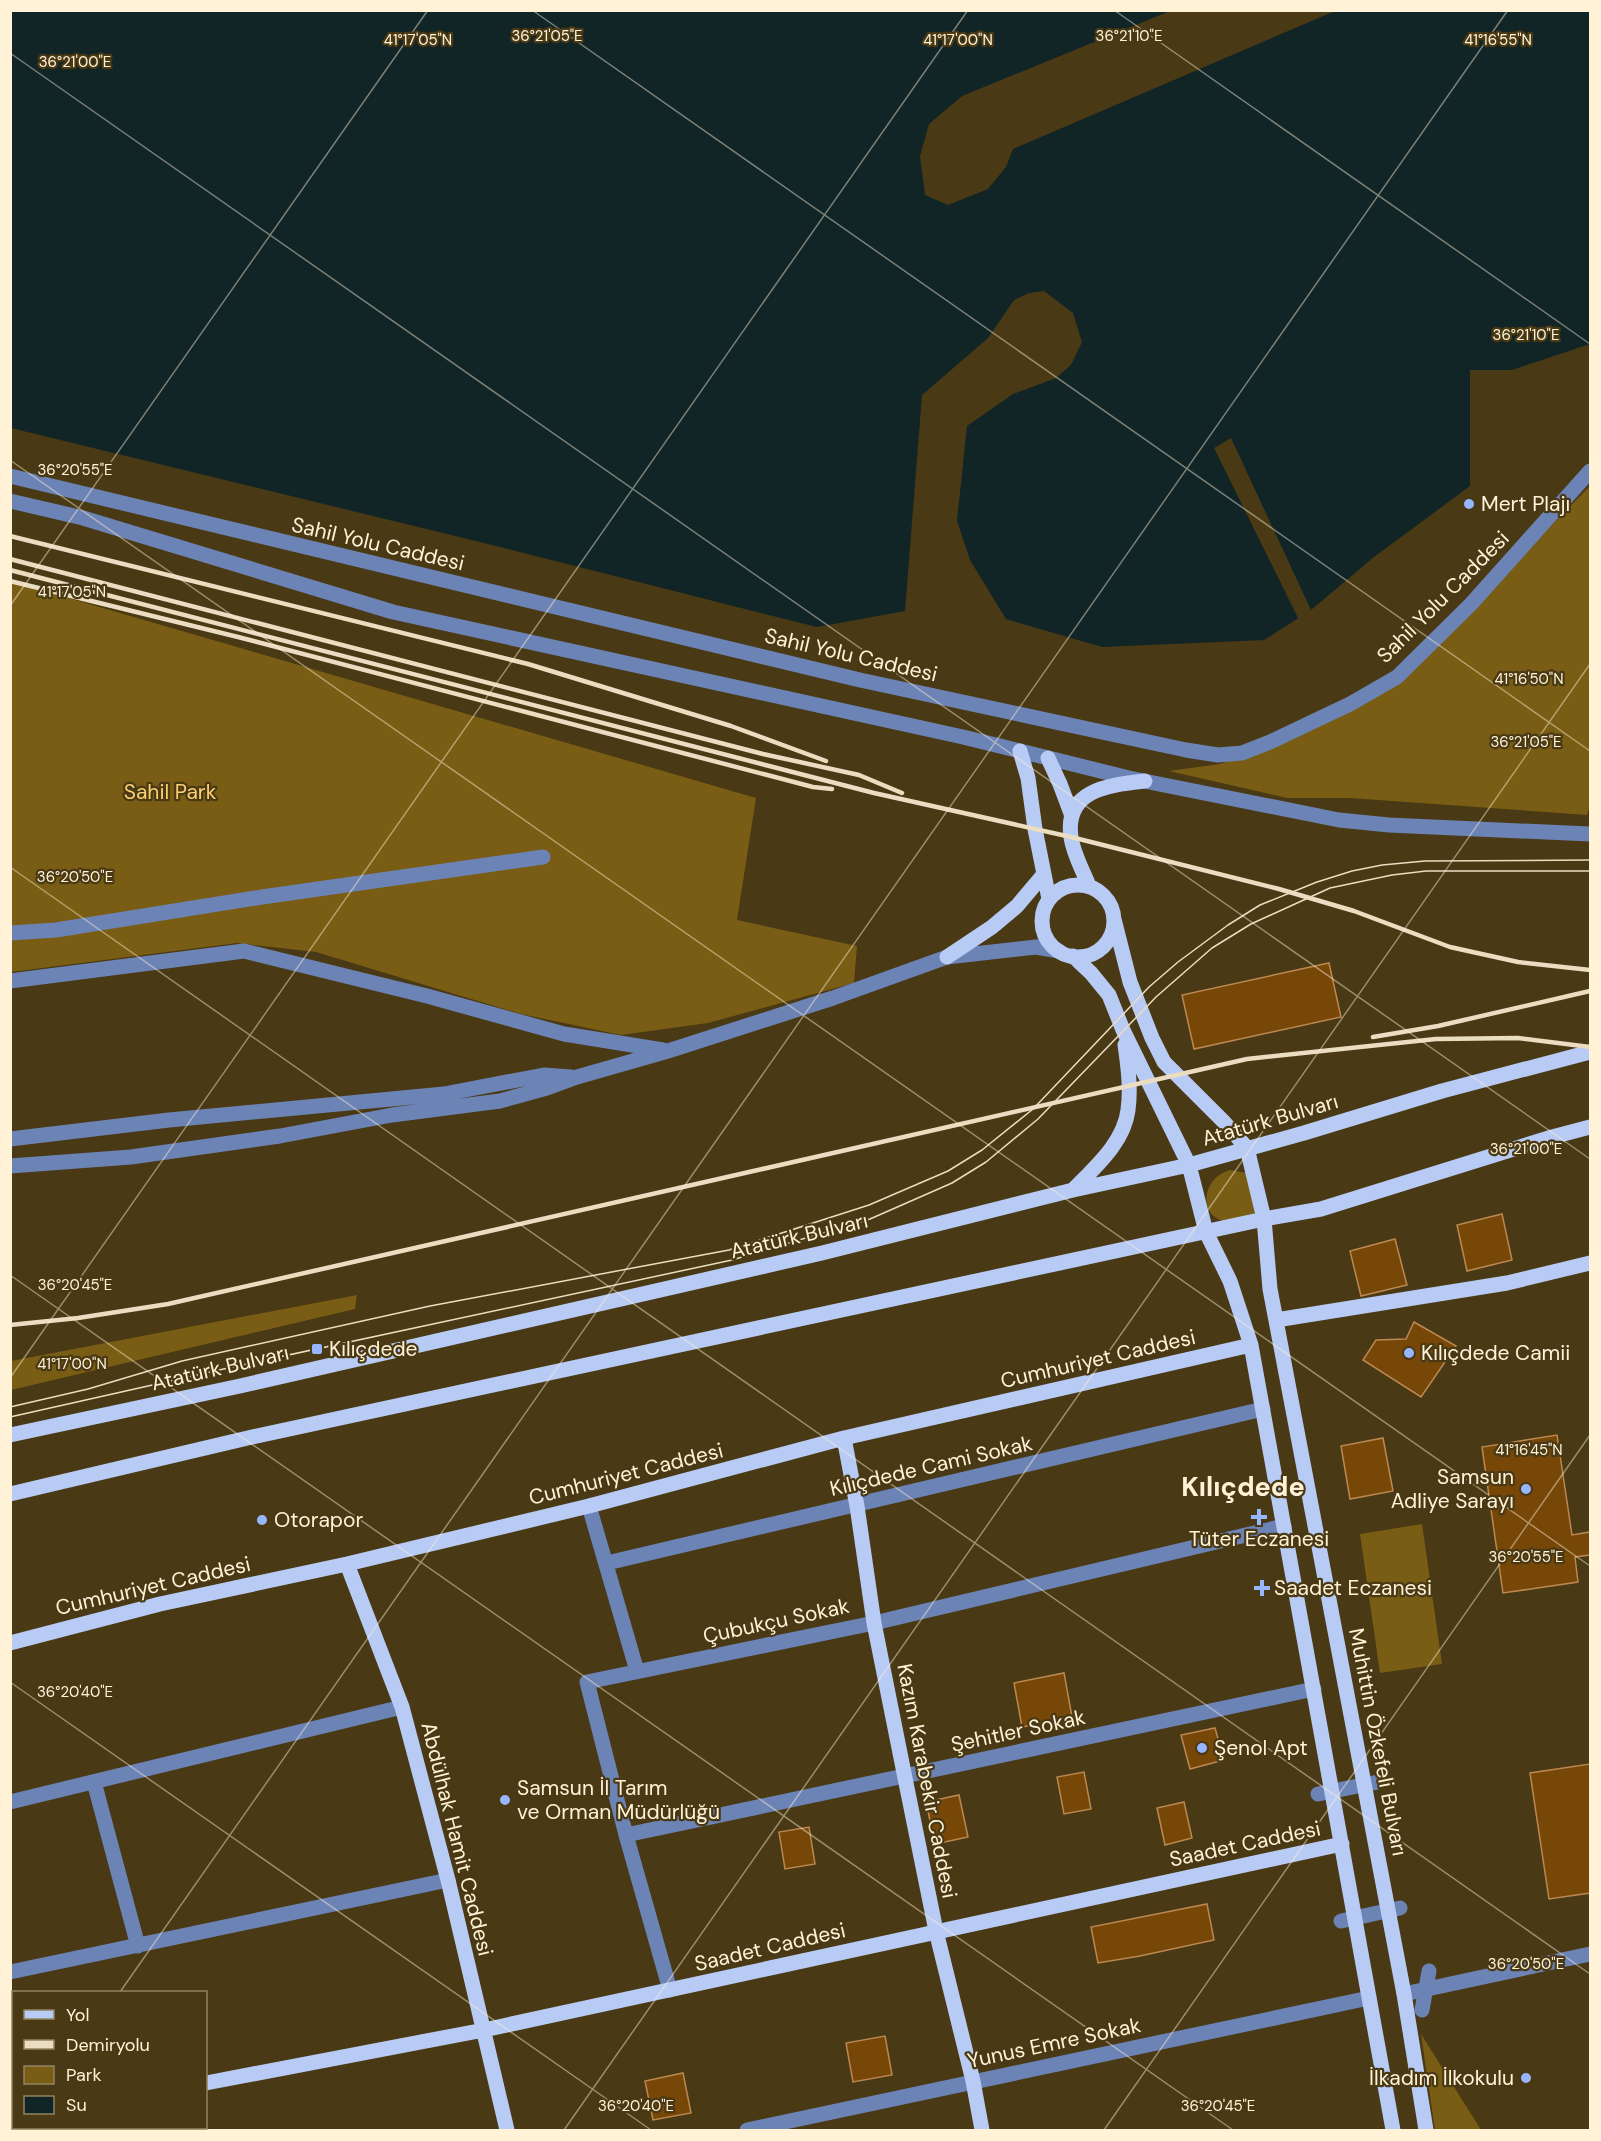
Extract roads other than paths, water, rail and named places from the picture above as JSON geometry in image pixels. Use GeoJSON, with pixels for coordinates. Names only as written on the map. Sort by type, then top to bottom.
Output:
{"type":"FeatureCollection","features":[{"type":"Feature","properties":{"kind":"main road"},"geometry":{"type":"LineString","coordinates":[[1020,751],[1028,778],[1049,899]]}},
{"type":"Feature","properties":{"kind":"main road"},"geometry":{"type":"LineString","coordinates":[[1048,758],[1072,816]]}},
{"type":"Feature","properties":{"kind":"main road"},"geometry":{"type":"LineString","coordinates":[[1089,886],[1071,837],[1072,816],[1079,801],[1093,791],[1110,785],[1145,781]]}},
{"type":"Feature","properties":{"kind":"main road"},"geometry":{"type":"LineString","coordinates":[[947,957],[992,927],[1017,906],[1044,874]]}},
{"type":"Feature","properties":{"kind":"main road"},"geometry":{"type":"LineString","coordinates":[[1247,1149],[1223,1121],[1164,1062],[1130,982],[1108,899],[1089,886],[1077,884],[1065,886],[1055,892],[1043,912],[1042,924],[1045,936],[1052,946],[1092,973],[1109,995],[1123,1030],[1189,1165],[1206,1232],[1230,1281],[1251,1345],[1314,1689],[1325,1792],[1342,1844],[1348,1920],[1369,1998],[1393,2130]]}},
{"type":"Feature","properties":{"kind":"main road"},"geometry":{"type":"LineString","coordinates":[[1066,954],[1083,957],[1094,954],[1109,939],[1114,919]]}},
{"type":"Feature","properties":{"kind":"main road"},"geometry":{"type":"LineString","coordinates":[[1073,1190],[1102,1160],[1118,1138],[1128,1112],[1129,1070],[1123,1030]]}},
{"type":"Feature","properties":{"kind":"main road","name":"Atatürk Bulvarı"},"geometry":{"type":"LineString","coordinates":[[10,1435],[193,1396],[798,1258],[1073,1190],[1189,1165],[1442,1091],[1590,1052]]}},
{"type":"Feature","properties":{"kind":"main road"},"geometry":{"type":"LineString","coordinates":[[10,1494],[252,1437],[1321,1209],[1590,1127]]}},
{"type":"Feature","properties":{"kind":"main road","name":"Muhittin Özkefeli Bulvarı"},"geometry":{"type":"LineString","coordinates":[[1247,1149],[1264,1220],[1270,1288],[1276,1320],[1371,1783],[1394,1909],[1404,1994],[1426,2130]]}},
{"type":"Feature","properties":{"kind":"main road"},"geometry":{"type":"LineString","coordinates":[[1276,1320],[1507,1283],[1590,1263]]}},
{"type":"Feature","properties":{"kind":"main road","name":"Cumhuriyet Caddesi"},"geometry":{"type":"LineString","coordinates":[[10,1643],[160,1604],[347,1564],[589,1506],[844,1438],[1251,1345]]}},
{"type":"Feature","properties":{"kind":"main road","name":"Kazım Karabekir Caddesi"},"geometry":{"type":"LineString","coordinates":[[844,1438],[857,1506],[874,1623],[936,1931],[974,2081],[982,2130]]}},
{"type":"Feature","properties":{"kind":"main road","name":"Abdülhak Hamit Caddesi"},"geometry":{"type":"LineString","coordinates":[[347,1564],[402,1707],[448,1880],[507,2130]]}},
{"type":"Feature","properties":{"kind":"main road","name":"Saadet Caddesi"},"geometry":{"type":"LineString","coordinates":[[207,2083],[484,2030],[1342,1844]]}},
{"type":"Feature","properties":{"kind":"street","name":"Sahil Yolu Caddesi"},"geometry":{"type":"LineString","coordinates":[[10,476],[860,680],[1218,755],[1242,753],[1270,742],[1350,704],[1397,677],[1471,604],[1590,471]]}},
{"type":"Feature","properties":{"kind":"street"},"geometry":{"type":"LineString","coordinates":[[10,501],[83,518],[393,612],[1020,751],[1145,781],[1339,820],[1389,825],[1590,834]]}},
{"type":"Feature","properties":{"kind":"street"},"geometry":{"type":"LineString","coordinates":[[10,933],[56,930],[262,897],[543,857]]}},
{"type":"Feature","properties":{"kind":"street"},"geometry":{"type":"LineString","coordinates":[[10,1166],[131,1157],[280,1136],[392,1115],[500,1101],[668,1051],[855,991],[947,957],[1036,948],[1066,954]]}},
{"type":"Feature","properties":{"kind":"street"},"geometry":{"type":"LineString","coordinates":[[10,981],[244,951],[427,996],[564,1034],[668,1051]]}},
{"type":"Feature","properties":{"kind":"street"},"geometry":{"type":"LineString","coordinates":[[10,1139],[169,1120],[444,1094],[544,1075],[577,1077]]}},
{"type":"Feature","properties":{"kind":"street","name":"Kılıçdede Cami Sokak"},"geometry":{"type":"LineString","coordinates":[[607,1563],[857,1506],[1263,1408]]}},
{"type":"Feature","properties":{"kind":"street"},"geometry":{"type":"LineString","coordinates":[[589,1506],[637,1671]]}},
{"type":"Feature","properties":{"kind":"street","name":"Çubukçu Sokak"},"geometry":{"type":"LineString","coordinates":[[670,1990],[586,1682],[874,1623],[1284,1526]]}},
{"type":"Feature","properties":{"kind":"street","name":"Şehitler Sokak"},"geometry":{"type":"LineString","coordinates":[[626,1835],[905,1778],[1314,1689]]}},
{"type":"Feature","properties":{"kind":"street"},"geometry":{"type":"LineString","coordinates":[[10,1802],[402,1707]]}},
{"type":"Feature","properties":{"kind":"street"},"geometry":{"type":"LineString","coordinates":[[94,1782],[138,1946]]}},
{"type":"Feature","properties":{"kind":"street"},"geometry":{"type":"LineString","coordinates":[[1325,1792],[1371,1783]]}},
{"type":"Feature","properties":{"kind":"street"},"geometry":{"type":"LineString","coordinates":[[10,1972],[448,1880]]}},
{"type":"Feature","properties":{"kind":"street"},"geometry":{"type":"LineString","coordinates":[[1348,1920],[1394,1909]]}},
{"type":"Feature","properties":{"kind":"street"},"geometry":{"type":"LineString","coordinates":[[1404,1994],[1590,1953]]}},
{"type":"Feature","properties":{"kind":"street"},"geometry":{"type":"LineString","coordinates":[[1422,2010],[1429,1971]]}},
{"type":"Feature","properties":{"kind":"street","name":"Yunus Emre Sokak"},"geometry":{"type":"LineString","coordinates":[[747,2130],[1369,1998]]}},
{"type":"Feature","properties":{"kind":"water"},"geometry":{"type":"Polygon","coordinates":[[[11,11],[1170,11],[962,96],[929,124],[920,156],[925,195],[948,205],[988,189],[1006,167],[1013,149],[1335,11],[1590,11],[1590,344],[1512,370],[1470,370],[1470,486],[1374,557],[1311,610],[1264,640],[1102,647],[1006,619],[970,560],[957,521],[967,426],[1013,394],[1056,378],[1071,365],[1082,342],[1073,313],[1044,291],[1029,293],[1014,300],[988,338],[922,395],[905,611],[817,627],[11,428],[11,11]]]}},
{"type":"Feature","properties":{"kind":"tram line"},"geometry":{"type":"LineString","coordinates":[[10,1407],[88,1389],[182,1361],[430,1306],[729,1250],[869,1205],[948,1171],[982,1150],[1033,1109],[1149,987],[1228,925],[1260,905],[1317,882],[1382,865],[1425,861],[1590,860]]}},
{"type":"Feature","properties":{"kind":"tram line"},"geometry":{"type":"LineString","coordinates":[[10,1417],[732,1260],[870,1219],[952,1183],[986,1162],[1038,1119],[1156,997],[1212,948],[1251,924],[1330,888],[1392,875],[1426,871],[1590,871]]}},
{"type":"Feature","properties":{"kind":"railway"},"geometry":{"type":"LineString","coordinates":[[10,536],[528,664],[731,726],[826,761]]}},
{"type":"Feature","properties":{"kind":"railway"},"geometry":{"type":"LineString","coordinates":[[10,559],[763,754],[859,775],[902,793]]}},
{"type":"Feature","properties":{"kind":"railway"},"geometry":{"type":"LineString","coordinates":[[10,570],[874,793],[1071,837],[1279,889],[1354,911],[1450,947],[1518,962],[1590,970]]}},
{"type":"Feature","properties":{"kind":"railway"},"geometry":{"type":"LineString","coordinates":[[10,581],[238,637],[813,787],[832,789]]}},
{"type":"Feature","properties":{"kind":"railway"},"geometry":{"type":"LineString","coordinates":[[1373,1037],[1438,1026],[1590,991]]}},
{"type":"Feature","properties":{"kind":"railway"},"geometry":{"type":"LineString","coordinates":[[10,1325],[78,1318],[168,1304],[1247,1059],[1436,1039],[1518,1038],[1590,1047]]}},
{"type":"Feature","properties":{"kind":"place","name":"Mert Plajı"},"geometry":{"type":"Point","coordinates":[1469,504]}},
{"type":"Feature","properties":{"kind":"place","name":"Kılıçdede"},"geometry":{"type":"Point","coordinates":[317,1349]}},
{"type":"Feature","properties":{"kind":"place","name":"Kılıçdede Camii"},"geometry":{"type":"Point","coordinates":[1409,1353]}},
{"type":"Feature","properties":{"kind":"place","name":"Samsun Adliye Sarayı"},"geometry":{"type":"Point","coordinates":[1526,1489]}},
{"type":"Feature","properties":{"kind":"place","name":"Tüter Eczanesi"},"geometry":{"type":"Point","coordinates":[1259,1517]}},
{"type":"Feature","properties":{"kind":"place","name":"Otorapor"},"geometry":{"type":"Point","coordinates":[262,1520]}},
{"type":"Feature","properties":{"kind":"place","name":"Saadet Eczanesi"},"geometry":{"type":"Point","coordinates":[1262,1588]}},
{"type":"Feature","properties":{"kind":"place","name":"Şenol Apt"},"geometry":{"type":"Point","coordinates":[1202,1748]}},
{"type":"Feature","properties":{"kind":"place","name":"Samsun İl Tarım ve Orman Müdürlüğü"},"geometry":{"type":"Point","coordinates":[505,1800]}},
{"type":"Feature","properties":{"kind":"place","name":"İlkadım İlkokulu"},"geometry":{"type":"Point","coordinates":[1526,2078]}},
{"type":"Feature","properties":{"kind":"district","name":"Kılıçdede"},"geometry":{"type":"Point","coordinates":[1243,1487]}},
{"type":"Feature","properties":{"kind":"park label","name":"Sahil Park"},"geometry":{"type":"Point","coordinates":[170,792]}}]}
